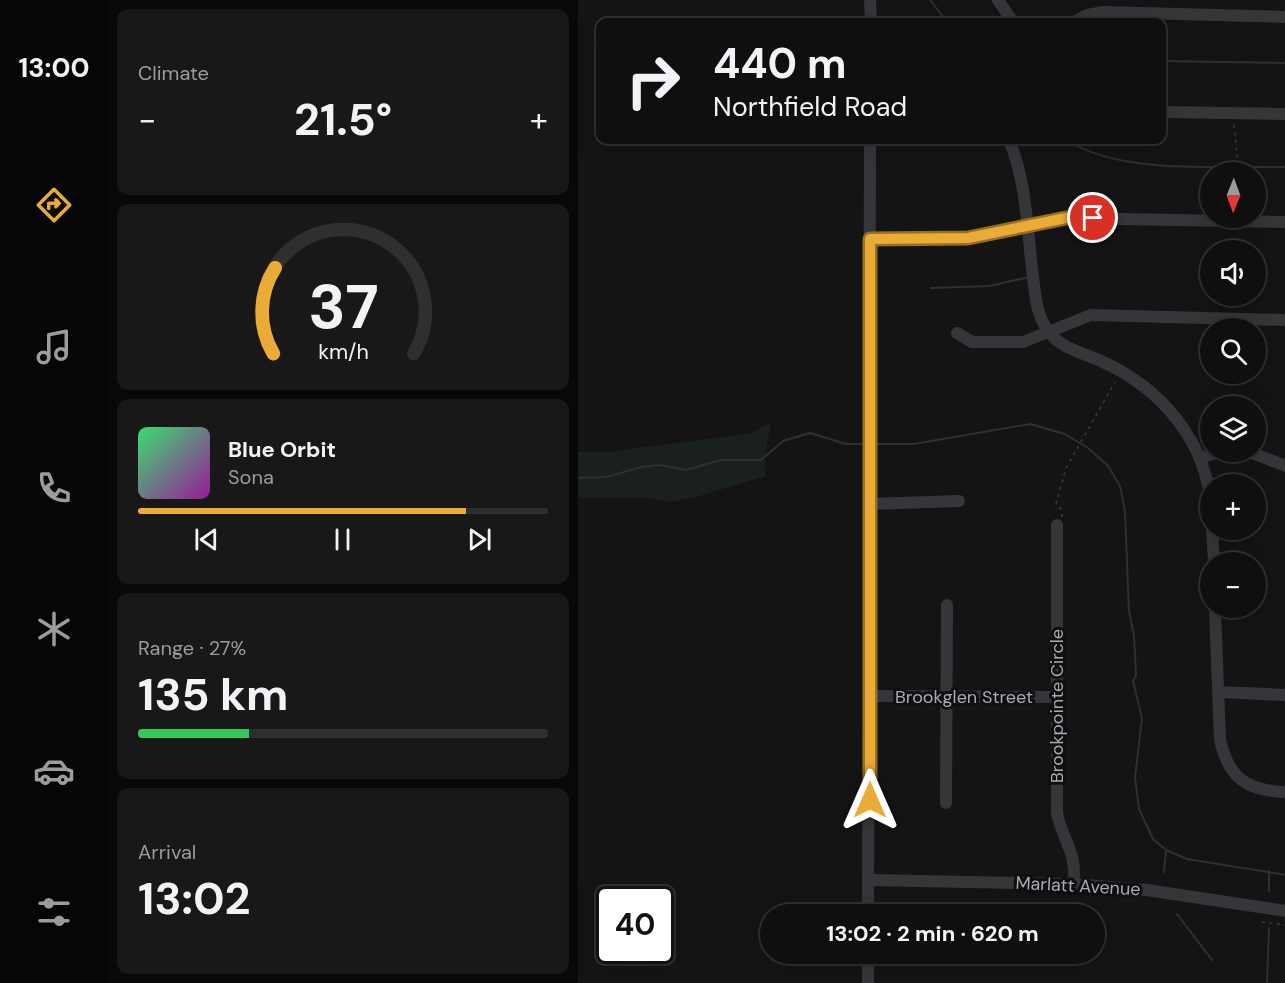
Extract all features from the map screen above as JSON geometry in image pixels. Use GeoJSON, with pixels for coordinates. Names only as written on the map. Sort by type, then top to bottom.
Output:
{"type":"FeatureCollection","features":[{"type":"Feature","properties":{"kind":"street"},"geometry":{"type":"LineString","coordinates":[[870,0],[871,18]]}},
{"type":"Feature","properties":{"kind":"street"},"geometry":{"type":"LineString","coordinates":[[998,0],[1010,18]]}},
{"type":"Feature","properties":{"kind":"street"},"geometry":{"type":"LineString","coordinates":[[1081,18],[1104,12],[1286,17]]}},
{"type":"Feature","properties":{"kind":"street"},"geometry":{"type":"LineString","coordinates":[[1166,112],[1286,114]]}},
{"type":"Feature","properties":{"kind":"street"},"geometry":{"type":"LineString","coordinates":[[868,904],[870,144]]}},
{"type":"Feature","properties":{"kind":"street"},"geometry":{"type":"LineString","coordinates":[[1010,144],[1021,182],[1036,302],[1049,333],[1068,347],[1120,369],[1164,402],[1200,456]]}},
{"type":"Feature","properties":{"kind":"street"},"geometry":{"type":"LineString","coordinates":[[870,239],[968,238],[1066,218],[1286,222]]}},
{"type":"Feature","properties":{"kind":"street"},"geometry":{"type":"LineString","coordinates":[[957,333],[972,342],[1023,342],[1091,315],[1286,320]]}},
{"type":"Feature","properties":{"kind":"street"},"geometry":{"type":"LineString","coordinates":[[1266,458],[1286,466]]}},
{"type":"Feature","properties":{"kind":"street"},"geometry":{"type":"LineString","coordinates":[[870,504],[959,501]]}},
{"type":"Feature","properties":{"kind":"street","name":"Brookpointe Circle"},"geometry":{"type":"LineString","coordinates":[[1057,525],[1057,813],[1060,827],[1075,861],[1073,884]]}},
{"type":"Feature","properties":{"kind":"street"},"geometry":{"type":"LineString","coordinates":[[946,803],[947,605]]}},
{"type":"Feature","properties":{"kind":"street"},"geometry":{"type":"LineString","coordinates":[[1216,618],[1220,739],[1225,760],[1230,768],[1253,787],[1269,792],[1286,792]]}},
{"type":"Feature","properties":{"kind":"street"},"geometry":{"type":"LineString","coordinates":[[1219,692],[1286,695]]}},
{"type":"Feature","properties":{"kind":"street","name":"Brookglen Street"},"geometry":{"type":"LineString","coordinates":[[870,696],[1057,697]]}},
{"type":"Feature","properties":{"kind":"street","name":"Marlatt Avenue"},"geometry":{"type":"LineString","coordinates":[[869,880],[1073,884],[1147,890],[1286,911]]}},
{"type":"Feature","properties":{"kind":"street"},"geometry":{"type":"LineString","coordinates":[[868,964],[868,983]]}},
{"type":"Feature","properties":{"kind":"path"},"geometry":{"type":"LineString","coordinates":[[1234,113],[1236,162]]}},
{"type":"Feature","properties":{"kind":"path"},"geometry":{"type":"LineString","coordinates":[[1057,525],[1062,515],[1056,504],[1066,468],[1120,369]]}},
{"type":"Feature","properties":{"kind":"path"},"geometry":{"type":"LineString","coordinates":[[1262,922],[1286,925]]}},
{"type":"Feature","properties":{"kind":"shaded area"},"geometry":{"type":"Polygon","coordinates":[[[771,422],[765,457],[766,476],[692,498],[669,502],[646,498],[578,498],[578,452],[608,452],[752,433],[771,422]]]}},
{"type":"Feature","properties":{"kind":"waterway"},"geometry":{"type":"LineString","coordinates":[[930,0],[944,18]]}},
{"type":"Feature","properties":{"kind":"waterway"},"geometry":{"type":"LineString","coordinates":[[1166,61],[1286,63]]}},
{"type":"Feature","properties":{"kind":"waterway"},"geometry":{"type":"LineString","coordinates":[[1075,144],[1114,159],[1142,164],[1286,167]]}},
{"type":"Feature","properties":{"kind":"waterway"},"geometry":{"type":"LineString","coordinates":[[931,288],[990,286],[1029,277]]}},
{"type":"Feature","properties":{"kind":"waterway"},"geometry":{"type":"LineString","coordinates":[[874,444],[914,444],[1030,424],[1065,434],[1088,448],[1108,466],[1120,486],[1125,511],[1129,611],[1134,636],[1136,675],[1133,681],[1142,718],[1135,778],[1139,809],[1153,839],[1166,850],[1187,859],[1286,875]]}},
{"type":"Feature","properties":{"kind":"waterway"},"geometry":{"type":"LineString","coordinates":[[578,478],[607,477],[641,467],[660,465],[686,470],[721,460],[761,460],[783,441],[810,433],[846,444],[865,444]]}},
{"type":"Feature","properties":{"kind":"waterway"},"geometry":{"type":"LineString","coordinates":[[1164,872],[1166,851]]}},
{"type":"Feature","properties":{"kind":"waterway"},"geometry":{"type":"LineString","coordinates":[[1269,871],[1269,891]]}},
{"type":"Feature","properties":{"kind":"waterway"},"geometry":{"type":"LineString","coordinates":[[1177,914],[1212,960]]}},
{"type":"Feature","properties":{"kind":"waterway"},"geometry":{"type":"LineString","coordinates":[[1267,983],[1269,928]]}},
{"type":"Feature","properties":{"kind":"route"},"geometry":{"type":"LineString","coordinates":[[870,800],[870,239],[968,238],[1066,218],[1093,218]]}}]}
